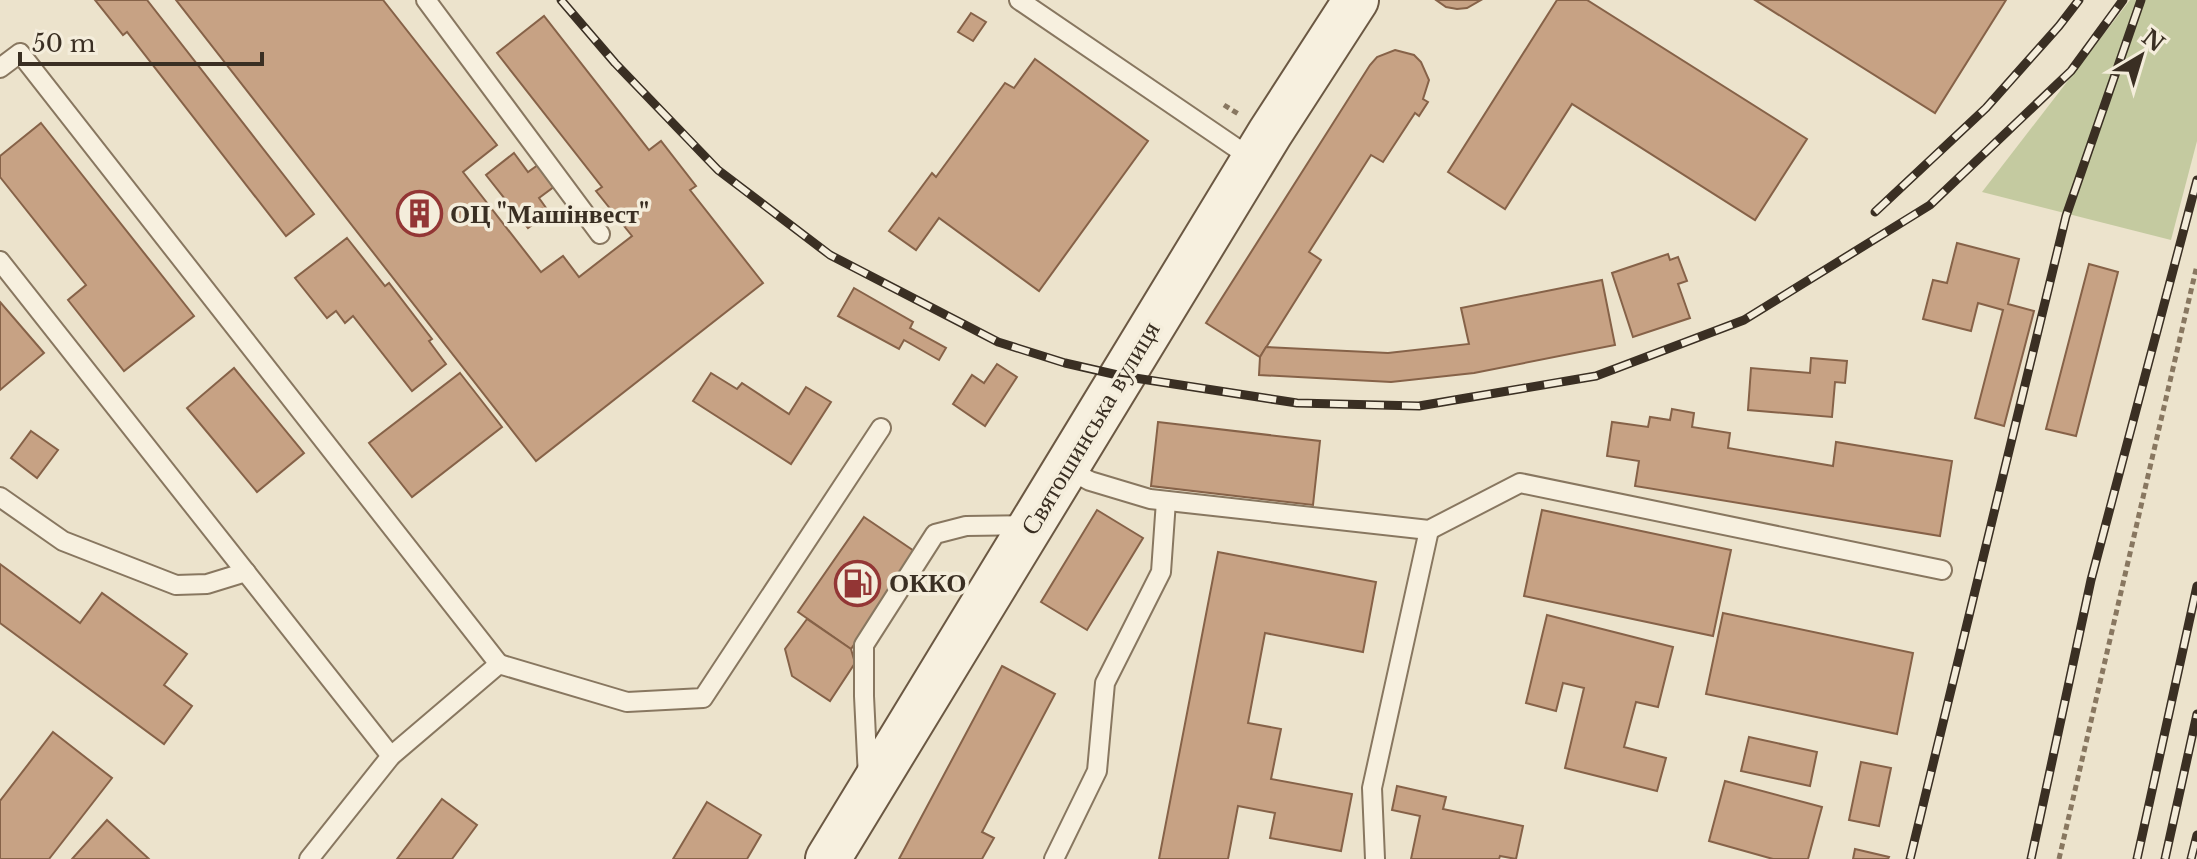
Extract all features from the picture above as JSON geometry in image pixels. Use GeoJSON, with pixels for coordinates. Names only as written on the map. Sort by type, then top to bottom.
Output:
{"type":"FeatureCollection","features":[{"type":"Feature","properties":{"kind":"main road","name":"Святошинська вулиця"},"geometry":{"type":"LineString","coordinates":[[828,859],[1254,160],[1356,0]]}},
{"type":"Feature","properties":{"kind":"lane"},"geometry":{"type":"LineString","coordinates":[[426,0],[600,234]]}},
{"type":"Feature","properties":{"kind":"lane"},"geometry":{"type":"LineString","coordinates":[[1019,0],[1254,160]]}},
{"type":"Feature","properties":{"kind":"lane"},"geometry":{"type":"LineString","coordinates":[[0,68],[20,53],[499,664],[627,702],[703,698],[881,428]]}},
{"type":"Feature","properties":{"kind":"lane"},"geometry":{"type":"LineString","coordinates":[[0,261],[391,756]]}},
{"type":"Feature","properties":{"kind":"lane"},"geometry":{"type":"LineString","coordinates":[[1065,468],[1090,481],[1150,499],[1429,530],[1520,483],[1942,570]]}},
{"type":"Feature","properties":{"kind":"lane"},"geometry":{"type":"LineString","coordinates":[[0,497],[63,541],[176,585],[207,584],[246,572]]}},
{"type":"Feature","properties":{"kind":"lane"},"geometry":{"type":"LineString","coordinates":[[1054,859],[1097,771],[1105,683],[1161,572],[1166,501]]}},
{"type":"Feature","properties":{"kind":"lane"},"geometry":{"type":"LineString","coordinates":[[868,793],[864,645],[935,534],[966,526],[1031,525]]}},
{"type":"Feature","properties":{"kind":"lane"},"geometry":{"type":"LineString","coordinates":[[1375,859],[1372,788],[1429,530]]}},
{"type":"Feature","properties":{"kind":"lane"},"geometry":{"type":"LineString","coordinates":[[309,859],[391,756],[499,664]]}},
{"type":"Feature","properties":{"kind":"path"},"geometry":{"type":"LineString","coordinates":[[2059,859],[2197,265]]}},
{"type":"Feature","properties":{"kind":"green space"},"geometry":{"type":"Polygon","coordinates":[[[2130,0],[2197,0],[2197,141],[2171,240],[1982,192],[2130,0]]]}},
{"type":"Feature","properties":{"kind":"building"},"geometry":{"type":"Polygon","coordinates":[[[95,0],[147,0],[314,214],[286,236],[127,32],[123,35],[95,0]]]}},
{"type":"Feature","properties":{"kind":"building","name":"ОЦ \"Машінвест\""},"geometry":{"type":"Polygon","coordinates":[[[176,0],[383,0],[497,145],[463,172],[541,272],[563,256],[579,277],[632,236],[596,191],[602,187],[497,53],[544,16],[649,150],[661,141],[696,186],[690,190],[763,283],[536,461],[176,0]]]}},
{"type":"Feature","properties":{"kind":"building"},"geometry":{"type":"Polygon","coordinates":[[[1436,0],[1481,0],[1467,8],[1457,9],[1446,7],[1436,0]]]}},
{"type":"Feature","properties":{"kind":"building"},"geometry":{"type":"Polygon","coordinates":[[[1557,0],[1587,0],[1807,139],[1755,220],[1572,104],[1505,209],[1448,172],[1557,0]]]}},
{"type":"Feature","properties":{"kind":"building"},"geometry":{"type":"Polygon","coordinates":[[[1755,0],[2006,0],[1935,113],[1755,0]]]}},
{"type":"Feature","properties":{"kind":"building"},"geometry":{"type":"Polygon","coordinates":[[[971,13],[986,22],[973,41],[958,32],[971,13]]]}},
{"type":"Feature","properties":{"kind":"building"},"geometry":{"type":"Polygon","coordinates":[[[1395,50],[1414,55],[1421,62],[1429,80],[1423,99],[1428,102],[1419,116],[1415,113],[1383,162],[1371,155],[1309,252],[1321,260],[1260,357],[1206,323],[1370,65],[1377,57],[1395,50]]]}},
{"type":"Feature","properties":{"kind":"building"},"geometry":{"type":"Polygon","coordinates":[[[1035,59],[1148,141],[1039,291],[939,218],[916,250],[889,231],[932,173],[936,177],[1005,83],[1014,88],[1035,59]]]}},
{"type":"Feature","properties":{"kind":"building"},"geometry":{"type":"Polygon","coordinates":[[[41,123],[194,316],[124,371],[68,300],[86,285],[0,177],[0,156],[41,123]]]}},
{"type":"Feature","properties":{"kind":"building"},"geometry":{"type":"Polygon","coordinates":[[[514,153],[528,172],[542,162],[559,183],[539,198],[549,212],[528,228],[486,175],[514,153]]]}},
{"type":"Feature","properties":{"kind":"building"},"geometry":{"type":"Polygon","coordinates":[[[347,238],[385,286],[389,283],[432,339],[429,341],[446,364],[412,391],[353,316],[345,323],[336,311],[327,318],[295,278],[347,238]]]}},
{"type":"Feature","properties":{"kind":"building"},"geometry":{"type":"Polygon","coordinates":[[[1957,243],[2019,259],[2008,304],[2034,311],[2004,426],[1975,418],[2003,310],[1978,303],[1971,331],[1923,319],[1933,280],[1947,283],[1957,243]]]}},
{"type":"Feature","properties":{"kind":"building"},"geometry":{"type":"Polygon","coordinates":[[[1668,254],[1670,260],[1678,257],[1687,281],[1678,284],[1690,318],[1633,337],[1612,273],[1668,254]]]}},
{"type":"Feature","properties":{"kind":"building"},"geometry":{"type":"Polygon","coordinates":[[[2089,264],[2118,272],[2076,436],[2046,429],[2089,264]]]}},
{"type":"Feature","properties":{"kind":"building"},"geometry":{"type":"Polygon","coordinates":[[[1602,280],[1615,345],[1474,373],[1391,382],[1259,375],[1260,357],[1266,347],[1388,353],[1469,344],[1461,308],[1602,280]]]}},
{"type":"Feature","properties":{"kind":"building"},"geometry":{"type":"Polygon","coordinates":[[[854,288],[913,322],[910,328],[946,348],[939,360],[904,340],[899,349],[838,316],[854,288]]]}},
{"type":"Feature","properties":{"kind":"building"},"geometry":{"type":"Polygon","coordinates":[[[0,302],[44,353],[0,390],[0,302]]]}},
{"type":"Feature","properties":{"kind":"building"},"geometry":{"type":"Polygon","coordinates":[[[1811,358],[1847,361],[1845,383],[1835,382],[1832,417],[1748,410],[1751,368],[1810,373],[1811,358]]]}},
{"type":"Feature","properties":{"kind":"building"},"geometry":{"type":"Polygon","coordinates":[[[997,364],[1017,377],[985,426],[953,404],[972,375],[984,383],[997,364]]]}},
{"type":"Feature","properties":{"kind":"building"},"geometry":{"type":"Polygon","coordinates":[[[234,368],[304,453],[257,492],[187,408],[234,368]]]}},
{"type":"Feature","properties":{"kind":"building"},"geometry":{"type":"Polygon","coordinates":[[[460,373],[502,427],[412,497],[369,443],[460,373]]]}},
{"type":"Feature","properties":{"kind":"building"},"geometry":{"type":"Polygon","coordinates":[[[711,373],[737,389],[742,383],[789,414],[806,387],[831,402],[791,464],[693,401],[711,373]]]}},
{"type":"Feature","properties":{"kind":"building"},"geometry":{"type":"Polygon","coordinates":[[[1672,409],[1694,413],[1692,427],[1730,433],[1728,448],[1833,466],[1836,442],[1952,461],[1940,536],[1635,486],[1639,461],[1607,456],[1612,422],[1648,427],[1650,417],[1670,420],[1672,409]]]}},
{"type":"Feature","properties":{"kind":"building"},"geometry":{"type":"Polygon","coordinates":[[[1158,422],[1320,441],[1313,505],[1151,486],[1158,422]]]}},
{"type":"Feature","properties":{"kind":"building"},"geometry":{"type":"Polygon","coordinates":[[[31,431],[58,450],[37,478],[11,458],[31,431]]]}},
{"type":"Feature","properties":{"kind":"building"},"geometry":{"type":"Polygon","coordinates":[[[1097,510],[1143,538],[1087,630],[1041,602],[1097,510]]]}},
{"type":"Feature","properties":{"kind":"building"},"geometry":{"type":"Polygon","coordinates":[[[1542,510],[1731,550],[1713,636],[1524,596],[1542,510]]]}},
{"type":"Feature","properties":{"kind":"building","name":"ОККО"},"geometry":{"type":"Polygon","coordinates":[[[864,517],[917,553],[851,649],[798,612],[864,517]]]}},
{"type":"Feature","properties":{"kind":"building"},"geometry":{"type":"Polygon","coordinates":[[[1218,552],[1376,582],[1363,652],[1265,633],[1248,723],[1281,729],[1271,779],[1352,794],[1341,851],[1270,838],[1275,813],[1238,806],[1228,859],[1159,859],[1218,552]]]}},
{"type":"Feature","properties":{"kind":"building"},"geometry":{"type":"Polygon","coordinates":[[[0,564],[80,623],[102,593],[187,654],[164,685],[192,706],[164,744],[0,623],[0,564]]]}},
{"type":"Feature","properties":{"kind":"building"},"geometry":{"type":"Polygon","coordinates":[[[1723,613],[1913,653],[1897,734],[1706,694],[1723,613]]]}},
{"type":"Feature","properties":{"kind":"building"},"geometry":{"type":"Polygon","coordinates":[[[1547,615],[1673,647],[1658,707],[1636,702],[1624,747],[1666,758],[1657,791],[1565,768],[1584,688],[1563,683],[1556,711],[1526,703],[1547,615]]]}},
{"type":"Feature","properties":{"kind":"building"},"geometry":{"type":"Polygon","coordinates":[[[807,619],[851,649],[855,663],[830,701],[792,676],[785,649],[807,619]]]}},
{"type":"Feature","properties":{"kind":"building"},"geometry":{"type":"Polygon","coordinates":[[[1002,666],[1055,694],[982,832],[994,838],[982,859],[899,859],[1002,666]]]}},
{"type":"Feature","properties":{"kind":"building"},"geometry":{"type":"Polygon","coordinates":[[[53,732],[112,778],[49,859],[0,859],[0,801],[53,732]]]}},
{"type":"Feature","properties":{"kind":"building"},"geometry":{"type":"Polygon","coordinates":[[[1749,737],[1817,752],[1810,786],[1741,771],[1749,737]]]}},
{"type":"Feature","properties":{"kind":"building"},"geometry":{"type":"Polygon","coordinates":[[[1861,762],[1891,768],[1879,826],[1849,820],[1861,762]]]}},
{"type":"Feature","properties":{"kind":"building"},"geometry":{"type":"Polygon","coordinates":[[[1725,781],[1822,807],[1808,859],[1773,859],[1709,841],[1725,781]]]}},
{"type":"Feature","properties":{"kind":"building"},"geometry":{"type":"Polygon","coordinates":[[[1397,786],[1446,797],[1443,809],[1523,826],[1516,859],[1500,856],[1499,859],[1411,859],[1420,816],[1392,810],[1397,786]]]}},
{"type":"Feature","properties":{"kind":"building"},"geometry":{"type":"Polygon","coordinates":[[[442,799],[477,825],[452,859],[397,859],[442,799]]]}},
{"type":"Feature","properties":{"kind":"building"},"geometry":{"type":"Polygon","coordinates":[[[707,802],[761,835],[747,859],[673,859],[707,802]]]}},
{"type":"Feature","properties":{"kind":"building"},"geometry":{"type":"Polygon","coordinates":[[[107,820],[149,859],[72,859],[107,820]]]}},
{"type":"Feature","properties":{"kind":"building"},"geometry":{"type":"Polygon","coordinates":[[[1855,849],[1889,857],[1853,859],[1855,849]]]}},
{"type":"Feature","properties":{"kind":"railway"},"geometry":{"type":"LineString","coordinates":[[561,0],[615,63],[718,170],[830,255],[998,342],[1065,363],[1122,376],[1297,403],[1419,406],[1596,376],[1744,320],[1930,205],[2071,71],[2123,0]]}},
{"type":"Feature","properties":{"kind":"railway"},"geometry":{"type":"LineString","coordinates":[[1875,212],[1986,108],[2079,0]]}},
{"type":"Feature","properties":{"kind":"railway"},"geometry":{"type":"LineString","coordinates":[[1910,859],[2066,216],[2141,0]]}},
{"type":"Feature","properties":{"kind":"railway"},"geometry":{"type":"LineString","coordinates":[[2031,859],[2091,580],[2197,180]]}},
{"type":"Feature","properties":{"kind":"railway"},"geometry":{"type":"LineString","coordinates":[[2137,859],[2197,586]]}},
{"type":"Feature","properties":{"kind":"railway"},"geometry":{"type":"LineString","coordinates":[[2165,859],[2197,714]]}},
{"type":"Feature","properties":{"kind":"railway"},"geometry":{"type":"LineString","coordinates":[[2191,859],[2197,835]]}},
{"type":"Feature","properties":{"kind":"place","name":"ОЦ \"Машінвест\""},"geometry":{"type":"Point","coordinates":[419,214]}},
{"type":"Feature","properties":{"kind":"place","name":"ОККО"},"geometry":{"type":"Point","coordinates":[858,583]}}]}
